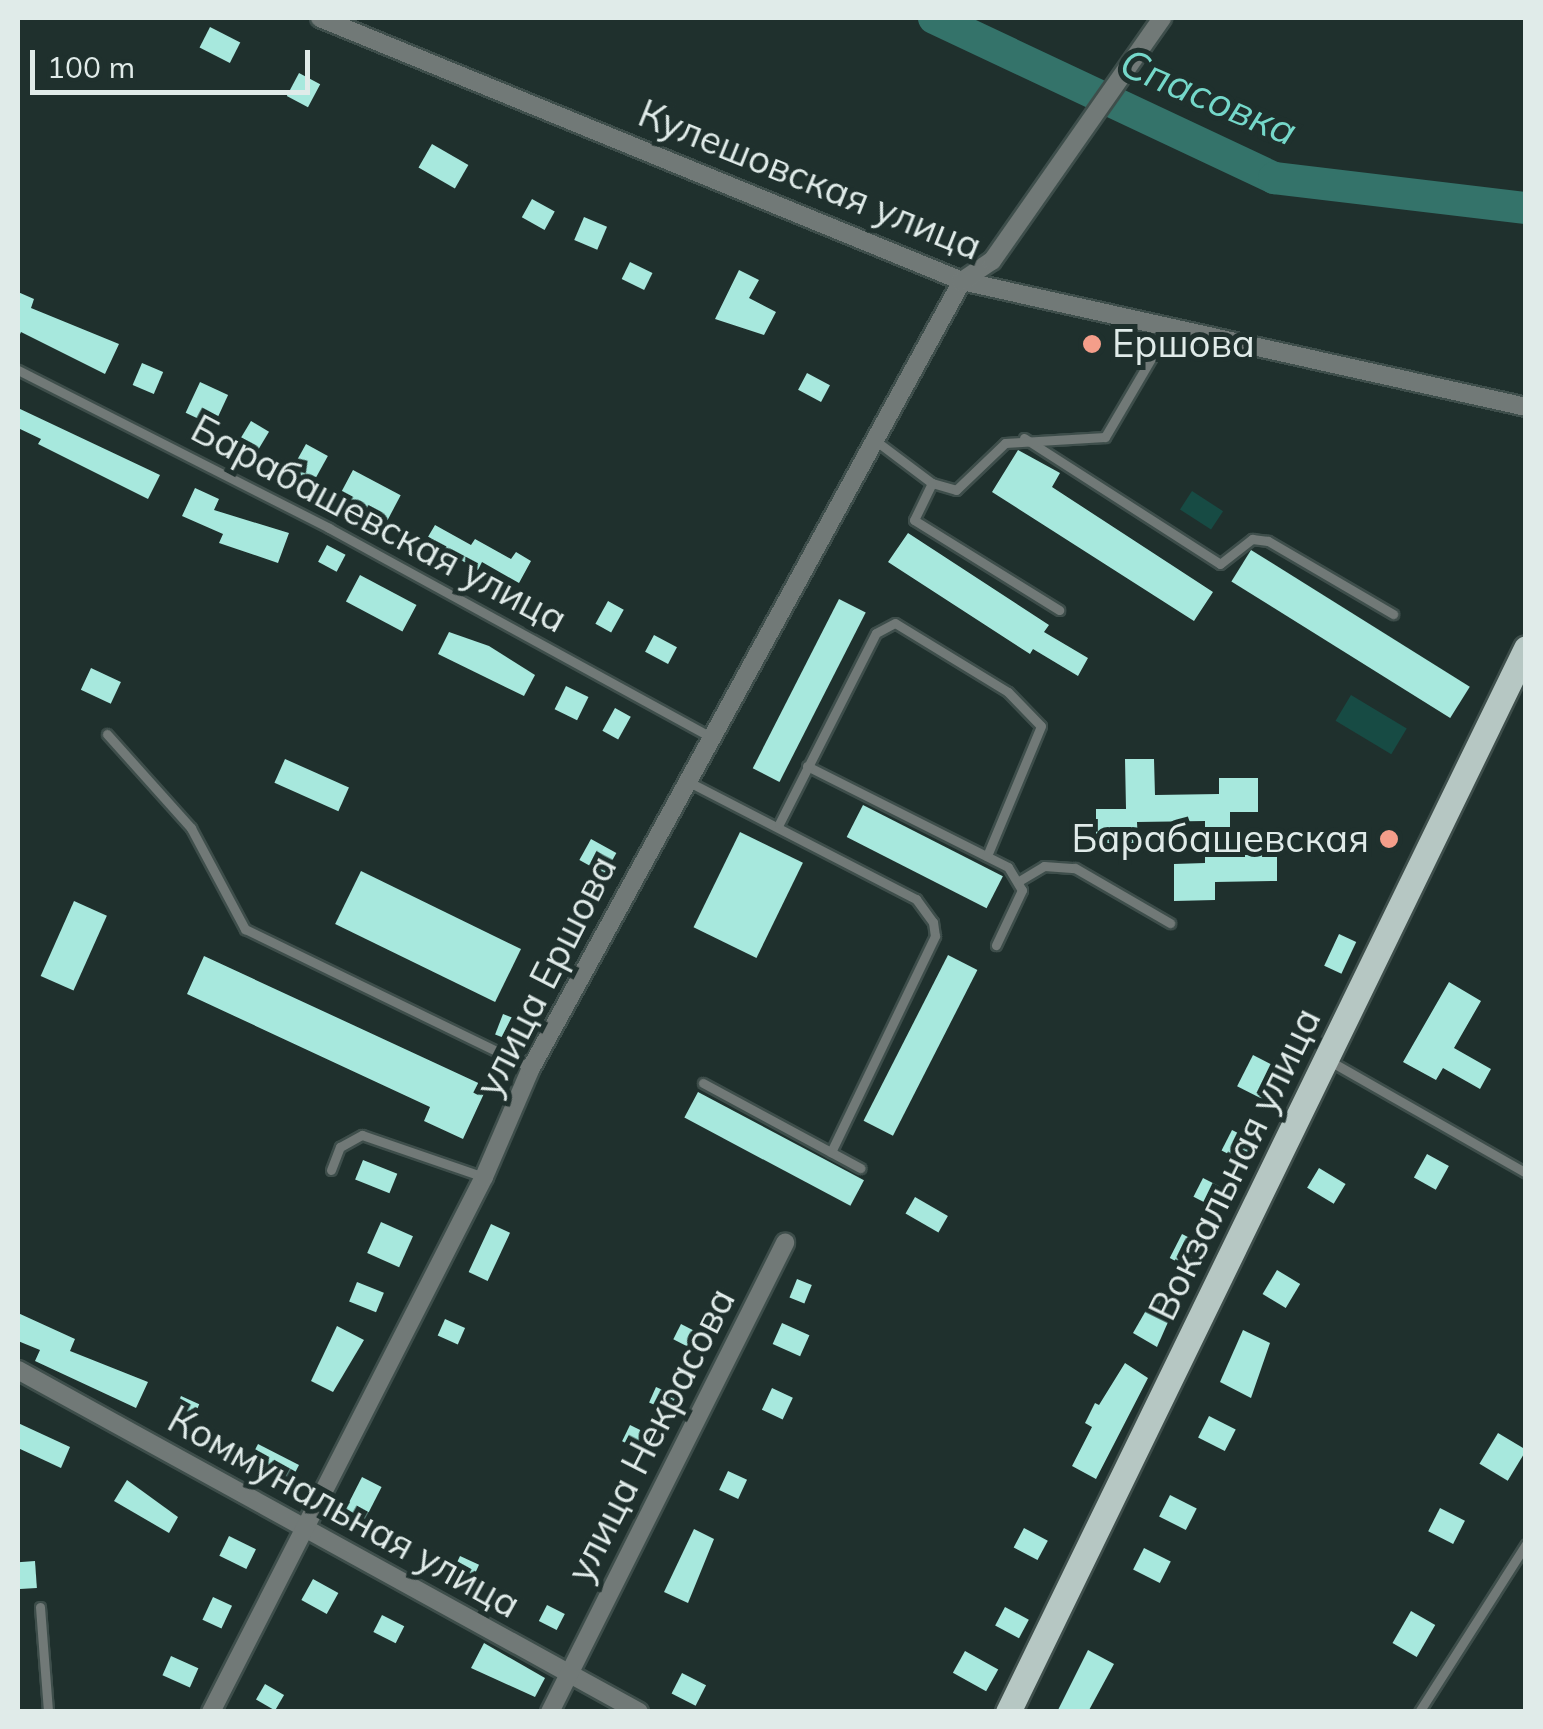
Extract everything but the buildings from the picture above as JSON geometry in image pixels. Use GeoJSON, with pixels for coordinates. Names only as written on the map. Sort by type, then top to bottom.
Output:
{"type":"FeatureCollection","features":[{"type":"Feature","properties":{"kind":"main road","name":"Вокзальная улица"},"geometry":{"type":"LineString","coordinates":[[1008,1712],[1526,648]]}},
{"type":"Feature","properties":{"kind":"street","name":"Кулешовская улица"},"geometry":{"type":"LineString","coordinates":[[320,18],[962,282],[1526,407]]}},
{"type":"Feature","properties":{"kind":"street"},"geometry":{"type":"LineString","coordinates":[[962,282],[992,261],[1035,192],[1162,18]]}},
{"type":"Feature","properties":{"kind":"street","name":"улица Ершова"},"geometry":{"type":"LineString","coordinates":[[211,1712],[484,1178],[532,1068],[962,282]]}},
{"type":"Feature","properties":{"kind":"street","name":"улица Некрасова"},"geometry":{"type":"LineString","coordinates":[[550,1712],[785,1243]]}},
{"type":"Feature","properties":{"kind":"street","name":"Коммунальная улица"},"geometry":{"type":"LineString","coordinates":[[18,1370],[640,1712]]}},
{"type":"Feature","properties":{"kind":"lane"},"geometry":{"type":"LineString","coordinates":[[876,441],[932,483],[956,490],[1005,444],[1024,438],[1076,444],[1106,436],[1145,378],[1170,326]]}},
{"type":"Feature","properties":{"kind":"lane","name":"Барабашевская улица"},"geometry":{"type":"LineString","coordinates":[[18,370],[329,528],[710,737]]}},
{"type":"Feature","properties":{"kind":"lane"},"geometry":{"type":"LineString","coordinates":[[1024,438],[1220,564],[1252,539],[1268,541],[1392,614]]}},
{"type":"Feature","properties":{"kind":"lane"},"geometry":{"type":"LineString","coordinates":[[932,483],[914,520],[1059,610]]}},
{"type":"Feature","properties":{"kind":"lane"},"geometry":{"type":"LineString","coordinates":[[779,824],[876,633],[884,625],[905,625],[1008,692],[1041,726],[987,856]]}},
{"type":"Feature","properties":{"kind":"lane"},"geometry":{"type":"LineString","coordinates":[[107,734],[191,828],[245,929],[532,1068]]}},
{"type":"Feature","properties":{"kind":"lane"},"geometry":{"type":"LineString","coordinates":[[807,766],[987,856],[1019,881],[1020,899],[996,945]]}},
{"type":"Feature","properties":{"kind":"lane"},"geometry":{"type":"LineString","coordinates":[[687,781],[779,824],[916,899],[935,936],[831,1152]]}},
{"type":"Feature","properties":{"kind":"lane"},"geometry":{"type":"LineString","coordinates":[[1019,881],[1044,866],[1075,868],[1170,923]]}},
{"type":"Feature","properties":{"kind":"lane"},"geometry":{"type":"LineString","coordinates":[[1328,1059],[1526,1173]]}},
{"type":"Feature","properties":{"kind":"lane"},"geometry":{"type":"LineString","coordinates":[[703,1083],[860,1168]]}},
{"type":"Feature","properties":{"kind":"lane"},"geometry":{"type":"LineString","coordinates":[[331,1170],[340,1148],[362,1135],[484,1178]]}},
{"type":"Feature","properties":{"kind":"lane"},"geometry":{"type":"LineString","coordinates":[[1419,1712],[1526,1544]]}},
{"type":"Feature","properties":{"kind":"lane"},"geometry":{"type":"LineString","coordinates":[[40,1606],[48,1712]]}},
{"type":"Feature","properties":{"kind":"green space"},"geometry":{"type":"Polygon","coordinates":[[[1192,491],[1223,511],[1211,530],[1180,509],[1192,491]]]}},
{"type":"Feature","properties":{"kind":"green space"},"geometry":{"type":"Polygon","coordinates":[[[1351,695],[1407,728],[1391,754],[1336,721],[1351,695]]]}},
{"type":"Feature","properties":{"kind":"waterway","name":"Спасовка"},"geometry":{"type":"LineString","coordinates":[[934,18],[1274,178],[1526,208]]}},
{"type":"Feature","properties":{"kind":"place","name":"Ершова"},"geometry":{"type":"Point","coordinates":[1092,344]}},
{"type":"Feature","properties":{"kind":"place","name":"Барабашевская"},"geometry":{"type":"Point","coordinates":[1389,839]}}]}
